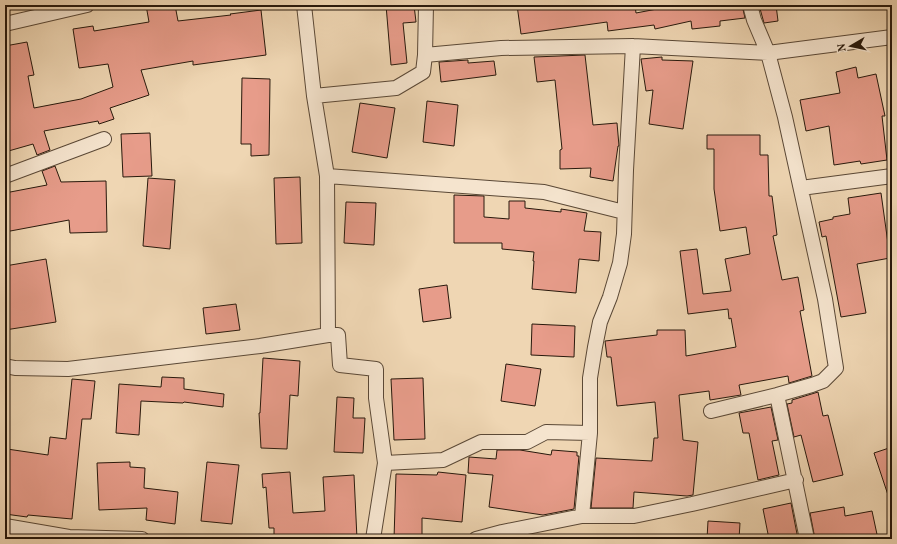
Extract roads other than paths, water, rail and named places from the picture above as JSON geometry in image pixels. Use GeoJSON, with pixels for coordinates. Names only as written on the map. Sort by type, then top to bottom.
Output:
{"type":"FeatureCollection","features":[{"type":"Feature","properties":{"kind":"street"},"geometry":{"type":"LineString","coordinates":[[5,24],[87,5]]}},
{"type":"Feature","properties":{"kind":"street"},"geometry":{"type":"LineString","coordinates":[[304,5],[314,96],[327,176],[328,335]]}},
{"type":"Feature","properties":{"kind":"street"},"geometry":{"type":"LineString","coordinates":[[314,96],[396,88],[423,72],[425,55],[426,5]]}},
{"type":"Feature","properties":{"kind":"street"},"geometry":{"type":"LineString","coordinates":[[711,412],[777,395],[823,381],[836,368],[825,299],[801,188],[768,53],[754,20],[750,5]]}},
{"type":"Feature","properties":{"kind":"street"},"geometry":{"type":"LineString","coordinates":[[425,55],[502,48],[633,46],[768,53],[892,37]]}},
{"type":"Feature","properties":{"kind":"street"},"geometry":{"type":"LineString","coordinates":[[582,516],[590,433],[590,378],[600,322],[610,297],[620,263],[624,234],[633,46]]}},
{"type":"Feature","properties":{"kind":"street"},"geometry":{"type":"LineString","coordinates":[[5,176],[104,139]]}},
{"type":"Feature","properties":{"kind":"street"},"geometry":{"type":"LineString","coordinates":[[327,176],[544,192],[624,212]]}},
{"type":"Feature","properties":{"kind":"street"},"geometry":{"type":"LineString","coordinates":[[801,188],[892,176]]}},
{"type":"Feature","properties":{"kind":"street"},"geometry":{"type":"LineString","coordinates":[[5,366],[15,368],[68,369],[260,346],[328,335],[338,335],[340,365],[376,369],[376,398],[385,463],[373,539]]}},
{"type":"Feature","properties":{"kind":"street"},"geometry":{"type":"LineString","coordinates":[[777,395],[808,539]]}},
{"type":"Feature","properties":{"kind":"street"},"geometry":{"type":"LineString","coordinates":[[385,463],[443,460],[482,442],[528,442],[546,432],[590,433]]}},
{"type":"Feature","properties":{"kind":"street"},"geometry":{"type":"LineString","coordinates":[[476,539],[502,532],[582,516],[634,516],[796,480]]}},
{"type":"Feature","properties":{"kind":"street"},"geometry":{"type":"LineString","coordinates":[[5,526],[69,537],[142,539]]}}]}
